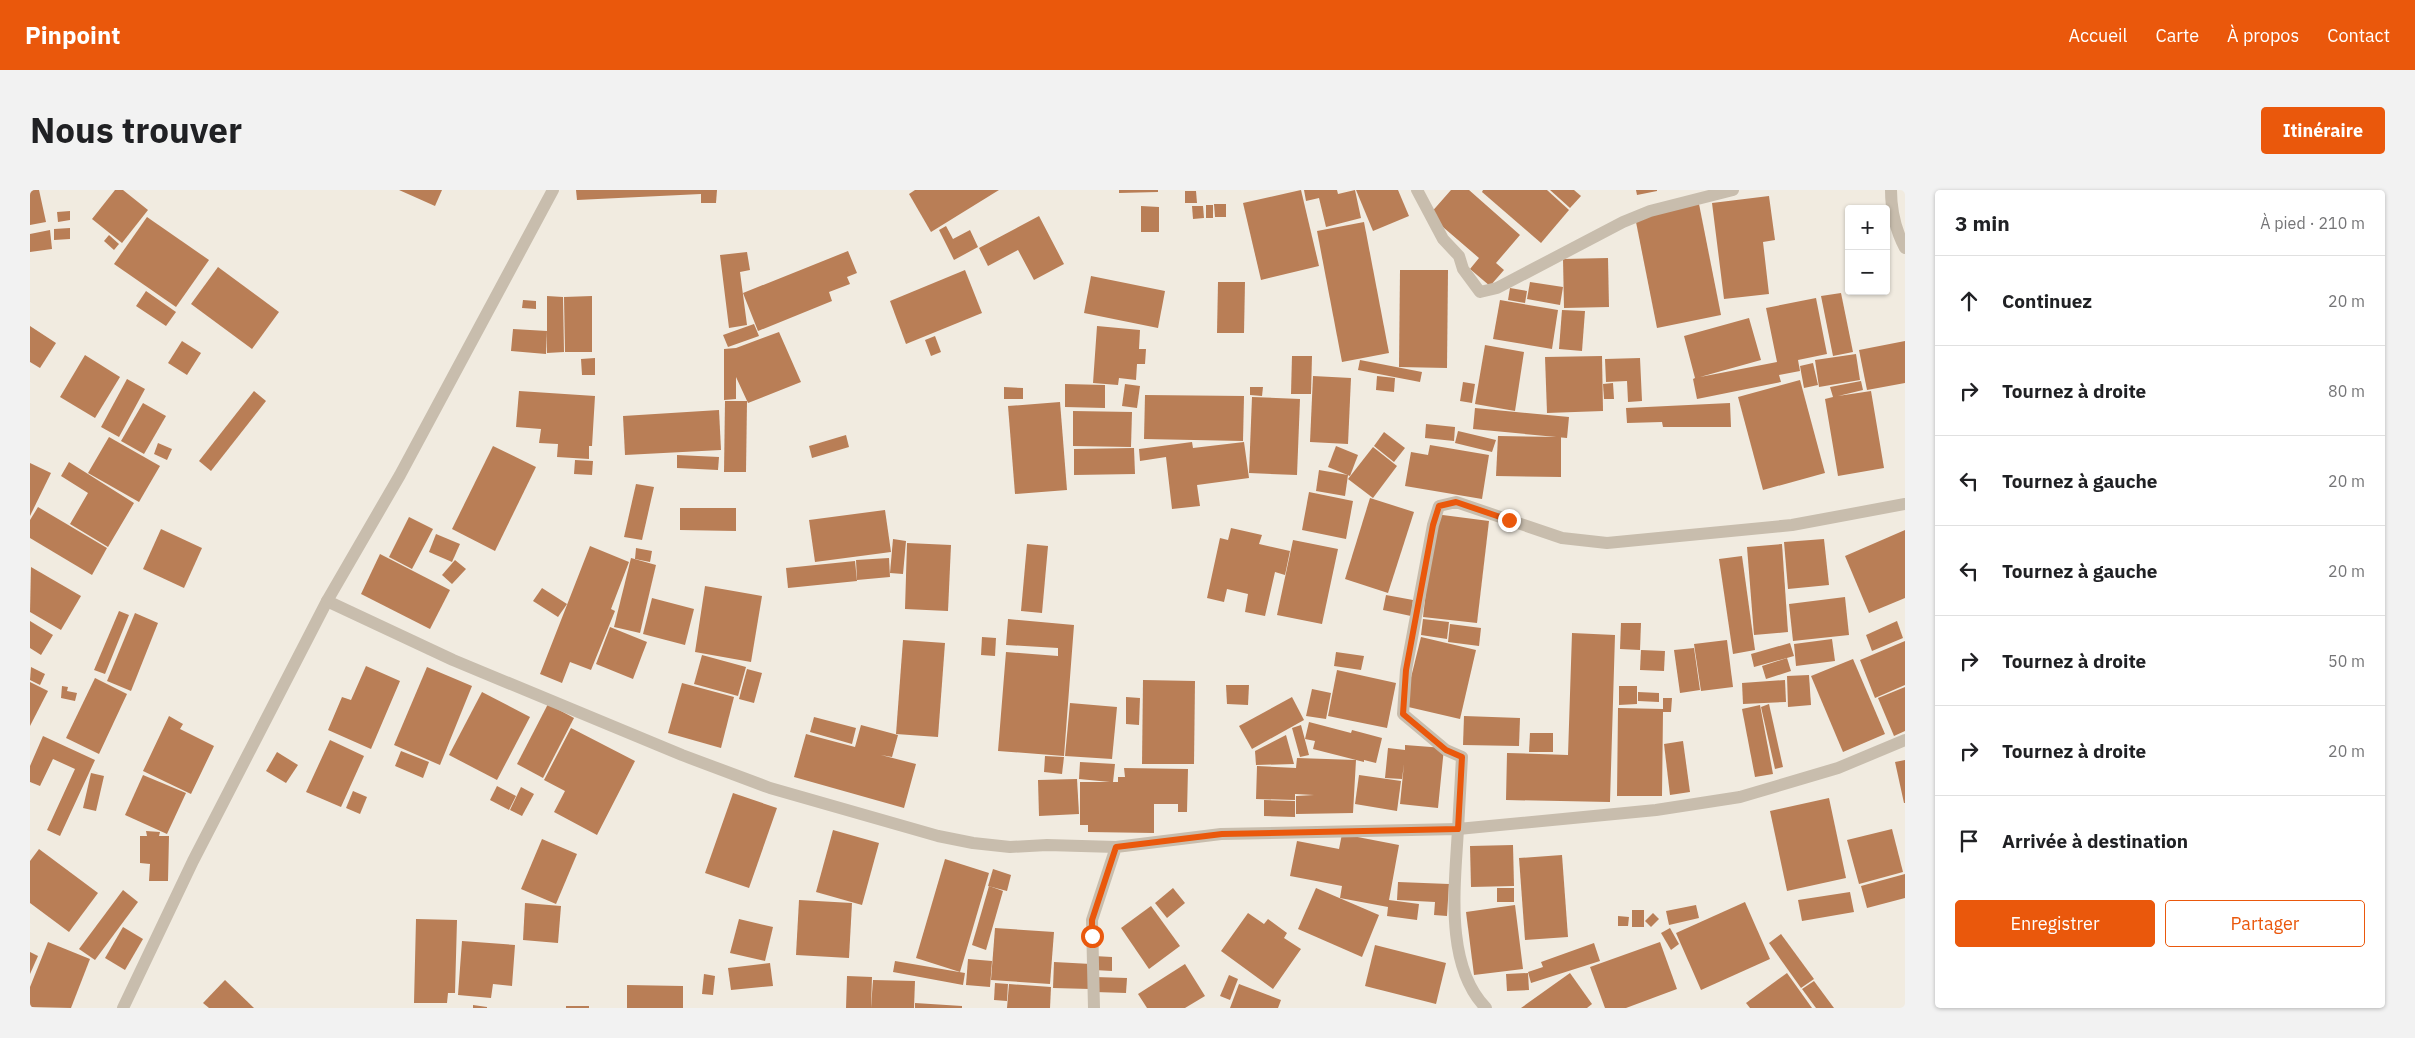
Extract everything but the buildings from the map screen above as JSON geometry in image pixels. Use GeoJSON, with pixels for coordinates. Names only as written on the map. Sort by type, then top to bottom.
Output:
{"type":"FeatureCollection","features":[{"type":"Feature","properties":{"kind":"street"},"geometry":{"type":"LineString","coordinates":[[123,1008],[193,861],[326,601],[400,475],[554,190]]}},
{"type":"Feature","properties":{"kind":"street"},"geometry":{"type":"LineString","coordinates":[[1417,190],[1443,239],[1459,256],[1463,269],[1480,292],[1497,288],[1623,222],[1650,211],[1733,190]]}},
{"type":"Feature","properties":{"kind":"street"},"geometry":{"type":"LineString","coordinates":[[1890,190],[1891,210],[1897,233],[1905,248]]}},
{"type":"Feature","properties":{"kind":"street"},"geometry":{"type":"LineString","coordinates":[[1486,1008],[1477,999],[1462,968],[1454,908],[1462,757],[1446,750],[1403,714],[1406,670],[1433,525],[1439,506],[1456,502],[1562,538],[1608,543],[1792,525],[1905,504]]}},
{"type":"Feature","properties":{"kind":"street"},"geometry":{"type":"LineString","coordinates":[[326,601],[452,660],[682,756],[770,788],[938,836],[973,843],[1010,846],[1116,847],[1222,834],[1458,829],[1656,810],[1740,797],[1838,768],[1905,740]]}},
{"type":"Feature","properties":{"kind":"street"},"geometry":{"type":"LineString","coordinates":[[1094,1008],[1092,920],[1116,847]]}},
{"type":"Feature","properties":{"kind":"route"},"geometry":{"type":"LineString","coordinates":[[1092,936],[1092,920],[1116,847],[1222,834],[1458,829],[1462,757],[1459,754],[1446,750],[1403,714],[1406,670],[1433,525],[1439,506],[1456,502],[1509,520]]}}]}
